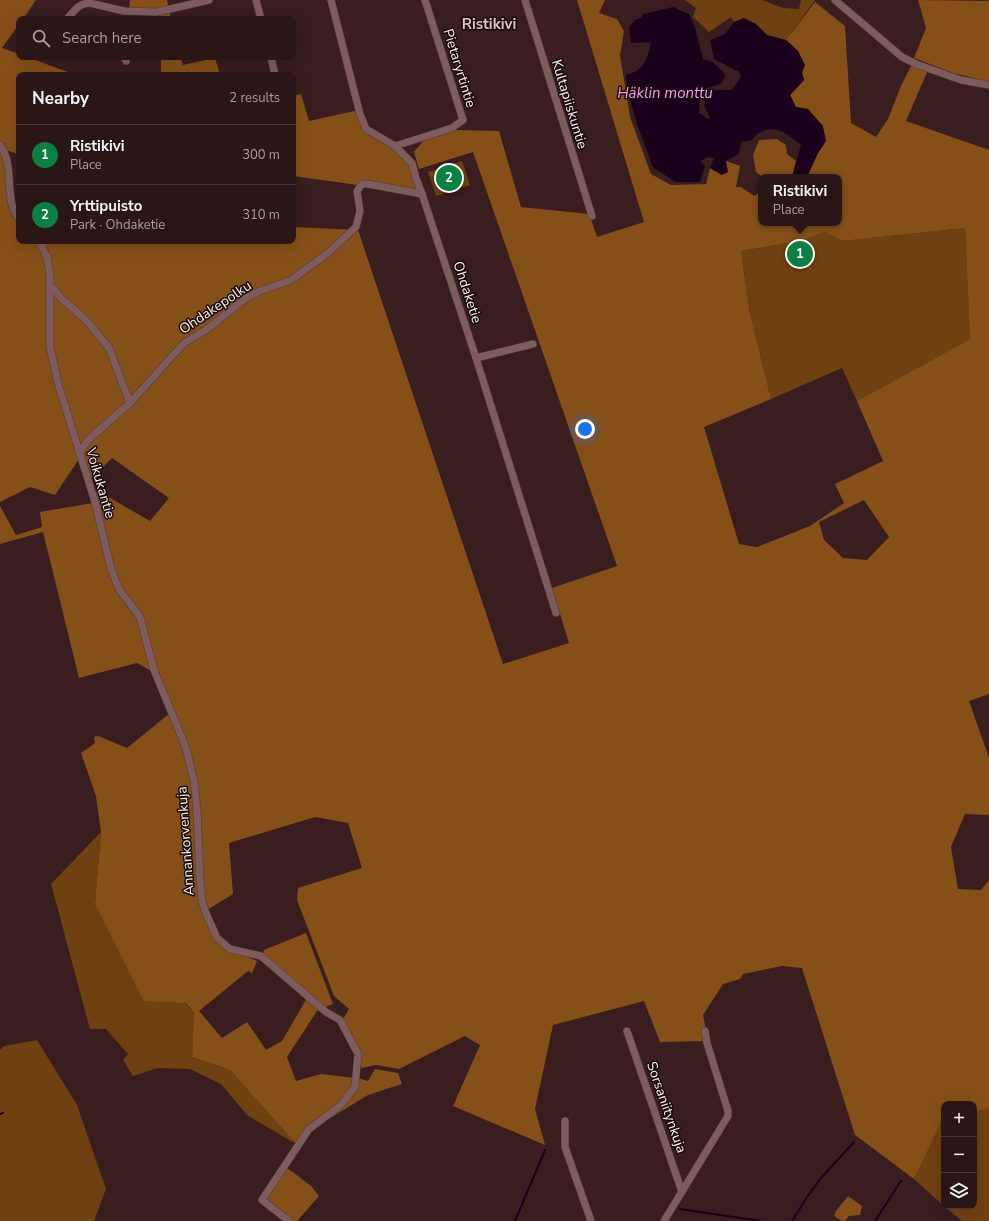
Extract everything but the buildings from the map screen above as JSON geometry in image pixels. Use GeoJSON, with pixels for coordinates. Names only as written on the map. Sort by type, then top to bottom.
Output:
{"type":"FeatureCollection","features":[{"type":"Feature","properties":{"kind":"street"},"geometry":{"type":"LineString","coordinates":[[70,16],[78,7],[86,3],[124,11],[157,12],[209,0]]}},
{"type":"Feature","properties":{"kind":"street"},"geometry":{"type":"LineString","coordinates":[[256,0],[260,16]]}},
{"type":"Feature","properties":{"kind":"street","name":"Ohdaketie"},"geometry":{"type":"LineString","coordinates":[[331,0],[360,114],[366,129],[395,146],[412,163],[476,358],[556,613]]}},
{"type":"Feature","properties":{"kind":"street","name":"Pietaryrtintie"},"geometry":{"type":"LineString","coordinates":[[395,146],[452,128],[463,120],[425,0]]}},
{"type":"Feature","properties":{"kind":"street","name":"Kultapiiskuntie"},"geometry":{"type":"LineString","coordinates":[[525,0],[592,216]]}},
{"type":"Feature","properties":{"kind":"street"},"geometry":{"type":"LineString","coordinates":[[835,0],[902,57],[916,64],[961,80],[989,85]]}},
{"type":"Feature","properties":{"kind":"street"},"geometry":{"type":"LineString","coordinates":[[124,11],[124,16]]}},
{"type":"Feature","properties":{"kind":"street"},"geometry":{"type":"LineString","coordinates":[[272,60],[274,72]]}},
{"type":"Feature","properties":{"kind":"street"},"geometry":{"type":"LineString","coordinates":[[0,145],[7,161],[11,184],[12,204],[16,215]]}},
{"type":"Feature","properties":{"kind":"street","name":"Ohdakepolku"},"geometry":{"type":"LineString","coordinates":[[79,453],[89,440],[130,403],[184,343],[206,330],[246,298],[260,291],[291,280],[328,254],[356,227],[360,211],[357,191],[362,184],[422,194]]}},
{"type":"Feature","properties":{"kind":"street","name":"Voikukantie"},"geometry":{"type":"LineString","coordinates":[[40,244],[47,257],[51,286],[50,347],[59,387],[95,502],[111,568],[119,589],[140,617],[154,670],[175,722]]}},
{"type":"Feature","properties":{"kind":"street"},"geometry":{"type":"LineString","coordinates":[[51,286],[62,299],[87,321],[109,348],[130,403]]}},
{"type":"Feature","properties":{"kind":"street"},"geometry":{"type":"LineString","coordinates":[[476,358],[533,344]]}},
{"type":"Feature","properties":{"kind":"street","name":"Annankorvenkuja"},"geometry":{"type":"LineString","coordinates":[[175,722],[186,748],[194,781],[202,901],[217,938],[230,949],[261,956],[326,1012],[340,1020],[358,1054],[356,1087],[340,1106],[309,1129],[262,1200],[289,1221]]}},
{"type":"Feature","properties":{"kind":"street","name":"Sorsaniitynkuja"},"geometry":{"type":"LineString","coordinates":[[627,1031],[682,1192]]}},
{"type":"Feature","properties":{"kind":"street"},"geometry":{"type":"LineString","coordinates":[[664,1221],[728,1116],[707,1043],[705,1031]]}},
{"type":"Feature","properties":{"kind":"street"},"geometry":{"type":"LineString","coordinates":[[565,1121],[565,1147],[591,1221]]}},
{"type":"Feature","properties":{"kind":"shaded area"},"geometry":{"type":"Polygon","coordinates":[[[0,0],[36,0],[25,16],[16,16],[16,28],[2,48],[16,53],[16,60],[35,60],[68,72],[16,72],[16,153],[5,150],[0,141],[0,0]]]}},
{"type":"Feature","properties":{"kind":"shaded area"},"geometry":{"type":"Polygon","coordinates":[[[130,0],[167,0],[170,16],[160,16],[160,10],[129,9],[130,0]]]}},
{"type":"Feature","properties":{"kind":"shaded area"},"geometry":{"type":"Polygon","coordinates":[[[577,0],[605,0],[599,13],[617,19],[624,31],[620,55],[630,117],[651,174],[671,185],[706,184],[710,168],[722,175],[726,161],[740,166],[736,187],[741,187],[754,196],[758,193],[758,226],[842,226],[842,174],[808,174],[818,153],[826,141],[808,109],[796,107],[790,95],[804,80],[798,51],[786,40],[815,2],[845,26],[851,123],[876,137],[888,119],[901,86],[912,64],[928,70],[906,121],[989,150],[989,694],[969,701],[989,758],[989,814],[965,814],[951,847],[958,889],[981,890],[989,880],[989,1109],[977,1111],[977,1101],[941,1101],[941,1123],[914,1179],[855,1135],[802,968],[782,966],[743,974],[740,979],[723,984],[703,1015],[708,1041],[660,1042],[644,1001],[553,1025],[535,1109],[545,1145],[453,1106],[480,1045],[465,1036],[399,1069],[376,1065],[361,1068],[361,1053],[343,1019],[349,1009],[334,996],[297,900],[298,888],[362,868],[348,823],[315,817],[229,843],[233,894],[207,910],[204,901],[196,781],[157,671],[142,616],[121,588],[113,569],[94,493],[98,491],[150,521],[169,498],[112,458],[90,480],[61,387],[53,347],[53,276],[43,244],[296,244],[296,227],[358,230],[503,664],[569,643],[552,588],[617,566],[473,152],[419,169],[414,152],[424,140],[456,130],[499,131],[521,207],[589,214],[597,237],[644,222],[577,0]],[[965,228],[843,241],[825,232],[801,241],[741,251],[750,313],[771,399],[704,427],[739,544],[757,547],[810,526],[844,503],[835,484],[883,461],[857,401],[970,339],[965,228]],[[864,500],[819,522],[824,540],[843,558],[867,560],[889,537],[864,500]]]}},
{"type":"Feature","properties":{"kind":"shaded area"},"geometry":{"type":"Polygon","coordinates":[[[685,0],[762,0],[783,8],[799,9],[800,0],[815,0],[786,40],[767,35],[756,24],[744,18],[734,22],[731,17],[709,32],[693,17],[696,8],[685,0]]]}},
{"type":"Feature","properties":{"kind":"shaded area"},"geometry":{"type":"Polygon","coordinates":[[[918,0],[989,1],[989,82],[953,73],[914,58],[926,28],[918,0]]]}},
{"type":"Feature","properties":{"kind":"shaded area"},"geometry":{"type":"Polygon","coordinates":[[[161,60],[181,60],[183,65],[206,60],[216,60],[219,72],[161,72],[161,60]]]}},
{"type":"Feature","properties":{"kind":"shaded area"},"geometry":{"type":"Polygon","coordinates":[[[301,94],[309,121],[359,110],[366,129],[395,146],[412,163],[422,194],[296,176],[296,95],[301,94]]]}},
{"type":"Feature","properties":{"kind":"shaded area"},"geometry":{"type":"Polygon","coordinates":[[[777,139],[786,145],[787,154],[796,161],[793,174],[758,174],[756,172],[753,155],[759,140],[777,139]]]}},
{"type":"Feature","properties":{"kind":"shaded area"},"geometry":{"type":"Polygon","coordinates":[[[0,148],[16,210],[16,244],[40,244],[41,246],[48,277],[48,348],[79,459],[55,495],[30,487],[0,502],[0,148]]]}},
{"type":"Feature","properties":{"kind":"shaded area"},"geometry":{"type":"Polygon","coordinates":[[[462,161],[470,185],[436,196],[428,172],[462,161]]]}},
{"type":"Feature","properties":{"kind":"shaded area"},"geometry":{"type":"Polygon","coordinates":[[[965,228],[970,339],[857,401],[842,368],[771,399],[750,313],[741,251],[801,241],[825,232],[843,241],[965,228]]]}},
{"type":"Feature","properties":{"kind":"shaded area"},"geometry":{"type":"Polygon","coordinates":[[[93,503],[109,570],[138,618],[153,672],[137,663],[79,678],[43,532],[0,544],[0,506],[16,535],[42,527],[40,512],[93,503]]]}},
{"type":"Feature","properties":{"kind":"shaded area"},"geometry":{"type":"Polygon","coordinates":[[[170,713],[184,749],[192,782],[198,880],[216,940],[257,961],[252,973],[248,971],[199,1011],[222,1038],[247,1022],[266,1050],[282,1041],[307,998],[319,1008],[287,1057],[296,1081],[321,1074],[355,1078],[353,1087],[338,1104],[296,1144],[230,1070],[192,1057],[194,1013],[186,1003],[144,1001],[95,903],[101,832],[96,796],[81,753],[95,743],[94,737],[98,736],[127,748],[170,713]]]}},
{"type":"Feature","properties":{"kind":"shaded area"},"geometry":{"type":"Polygon","coordinates":[[[101,832],[95,903],[194,1013],[192,1057],[230,1070],[296,1144],[247,1115],[221,1084],[190,1069],[157,1068],[133,1076],[123,1060],[128,1054],[106,1029],[90,1029],[51,884],[101,832]]]}},
{"type":"Feature","properties":{"kind":"shaded area"},"geometry":{"type":"Polygon","coordinates":[[[306,933],[333,1004],[325,1007],[263,955],[264,950],[306,933]]]}},
{"type":"Feature","properties":{"kind":"shaded area"},"geometry":{"type":"Polygon","coordinates":[[[37,1040],[77,1105],[106,1189],[94,1221],[0,1221],[0,1050],[4,1046],[37,1040]]]}},
{"type":"Feature","properties":{"kind":"shaded area"},"geometry":{"type":"Polygon","coordinates":[[[375,1069],[398,1073],[402,1084],[368,1095],[324,1122],[359,1078],[368,1081],[375,1069]]]}},
{"type":"Feature","properties":{"kind":"shaded area"},"geometry":{"type":"Polygon","coordinates":[[[989,1109],[989,1221],[962,1221],[948,1209],[977,1209],[977,1111],[989,1109]]]}},
{"type":"Feature","properties":{"kind":"shaded area"},"geometry":{"type":"Polygon","coordinates":[[[941,1123],[941,1203],[914,1179],[941,1123]]]}},
{"type":"Feature","properties":{"kind":"shaded area"},"geometry":{"type":"Polygon","coordinates":[[[286,1167],[311,1186],[319,1196],[297,1221],[292,1221],[265,1199],[286,1167]]]}},
{"type":"Feature","properties":{"kind":"shaded area"},"geometry":{"type":"Polygon","coordinates":[[[848,1196],[862,1206],[860,1215],[849,1216],[845,1221],[842,1221],[834,1216],[836,1211],[848,1196]]]}},
{"type":"Feature","properties":{"kind":"water","name":"Häklin monttu"},"geometry":{"type":"Polygon","coordinates":[[[673,7],[689,14],[695,27],[703,59],[713,62],[726,75],[721,84],[701,90],[699,113],[708,119],[710,118],[704,105],[705,100],[715,90],[732,90],[741,77],[739,72],[714,59],[710,40],[725,34],[734,22],[744,18],[756,24],[767,35],[786,40],[798,51],[805,65],[802,73],[804,80],[790,95],[796,107],[808,109],[823,126],[826,141],[818,153],[808,174],[793,174],[801,145],[782,132],[772,129],[761,132],[752,140],[741,142],[739,154],[726,161],[728,172],[722,175],[710,168],[714,158],[708,157],[700,161],[705,166],[700,182],[675,182],[653,167],[638,127],[628,93],[626,75],[641,67],[648,54],[651,42],[631,43],[629,27],[635,20],[641,18],[643,14],[673,7]]]}},
{"type":"Feature","properties":{"kind":"waterway"},"geometry":{"type":"LineString","coordinates":[[792,1221],[821,1178],[854,1142]]}},
{"type":"Feature","properties":{"kind":"waterway"},"geometry":{"type":"LineString","coordinates":[[515,1221],[545,1150]]}},
{"type":"Feature","properties":{"kind":"waterway"},"geometry":{"type":"LineString","coordinates":[[875,1221],[901,1181]]}},
{"type":"Feature","properties":{"kind":"waterway"},"geometry":{"type":"LineString","coordinates":[[680,1209],[760,1221]]}},
{"type":"Feature","properties":{"kind":"place","name":"Yrttipuisto"},"geometry":{"type":"Point","coordinates":[449,178]}},
{"type":"Feature","properties":{"kind":"place","name":"Ristikivi"},"geometry":{"type":"Point","coordinates":[800,254]}},
{"type":"Feature","properties":{"kind":"district","name":"Ristikivi"},"geometry":{"type":"Point","coordinates":[489,24]}}]}
